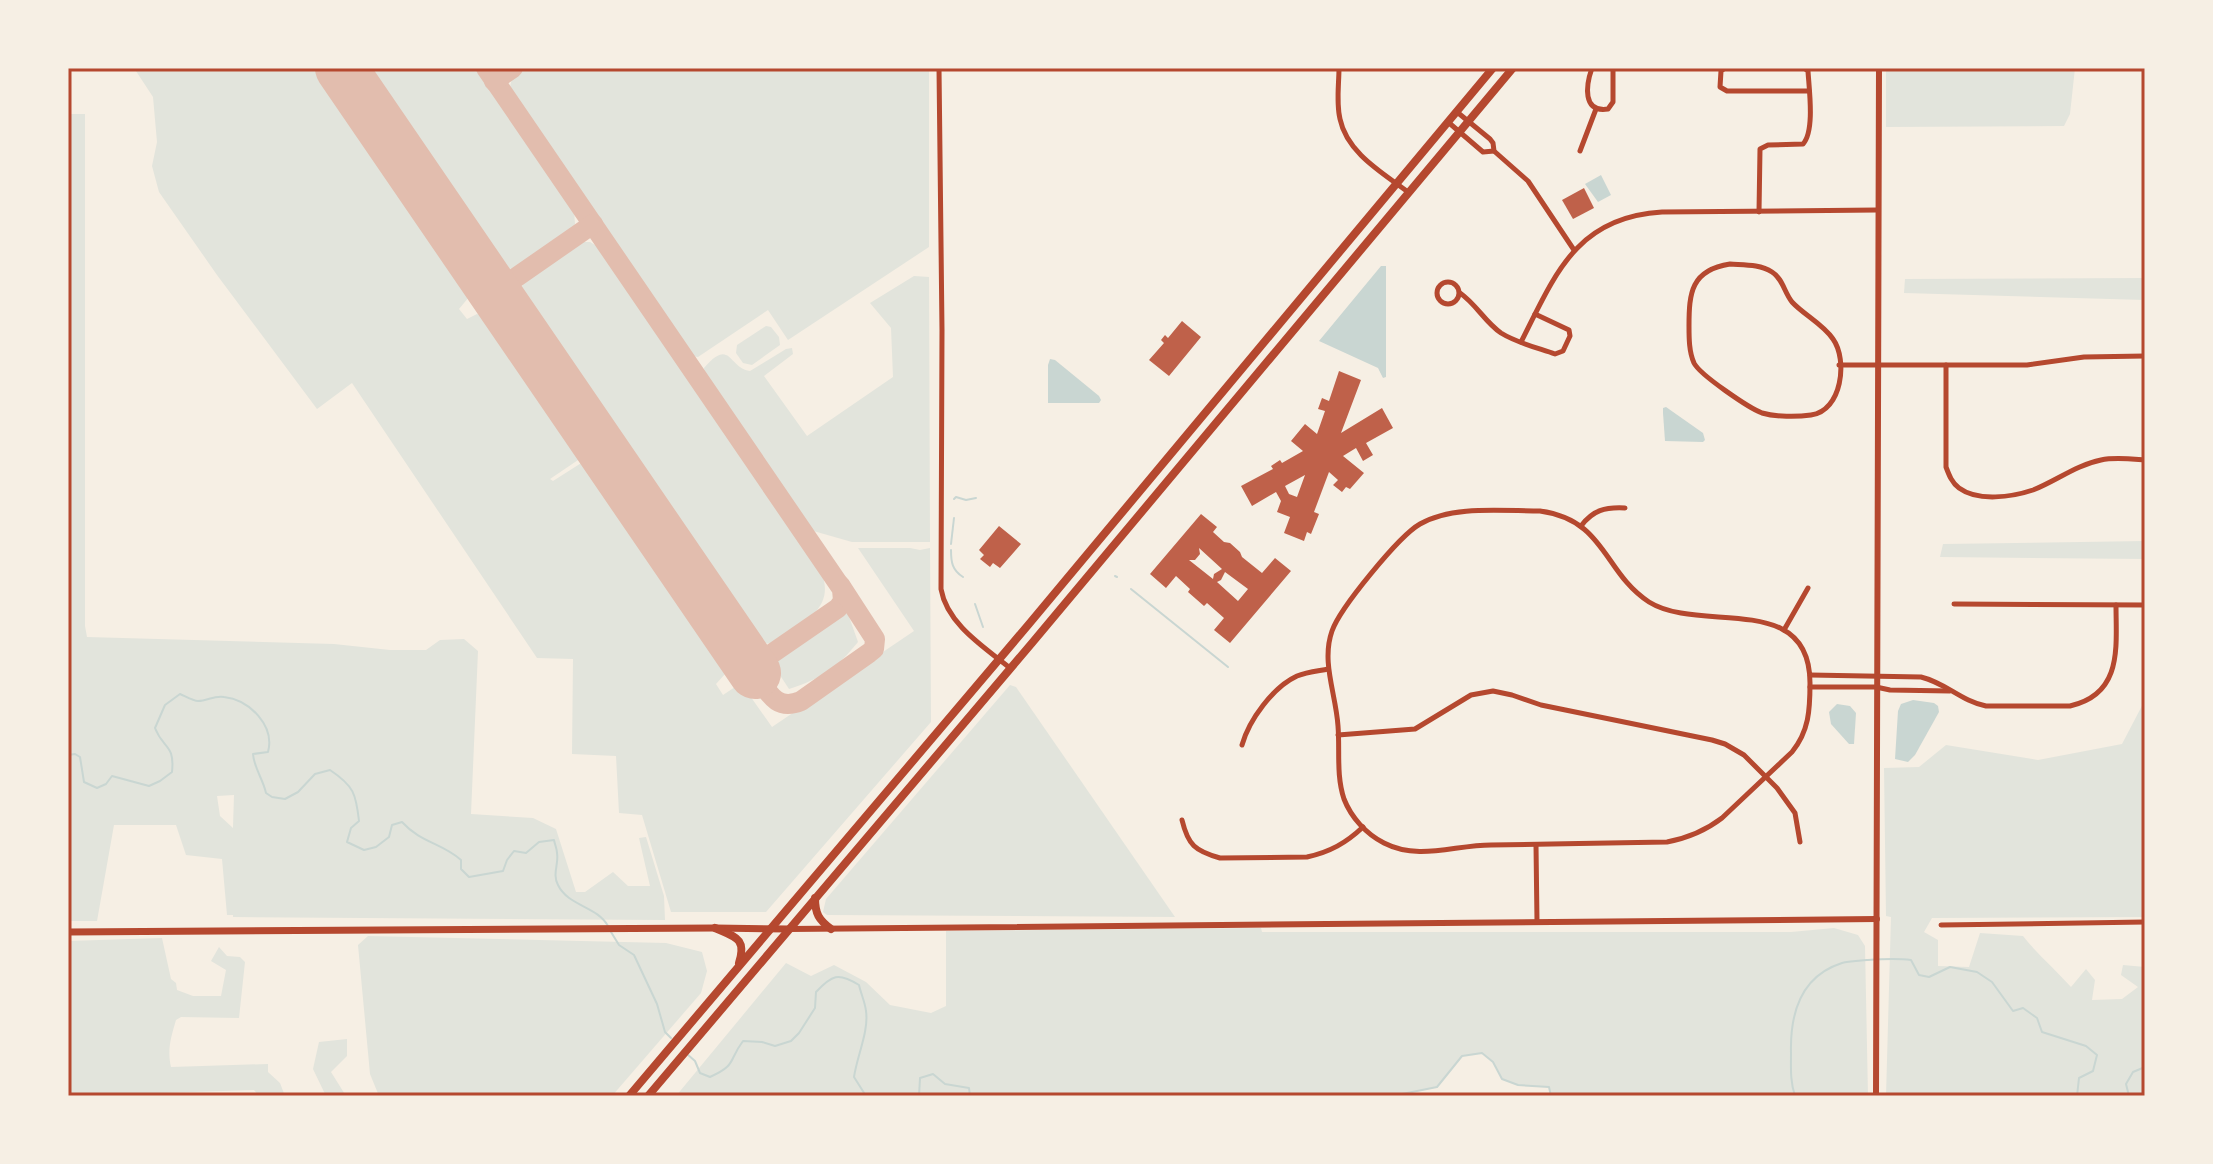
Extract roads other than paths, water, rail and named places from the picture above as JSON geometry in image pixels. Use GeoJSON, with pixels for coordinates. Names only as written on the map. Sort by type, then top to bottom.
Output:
{"type":"FeatureCollection","features":[{"type":"Feature","properties":{"kind":"main road"},"geometry":{"type":"LineString","coordinates":[[629,1096],[1493,68]]}},
{"type":"Feature","properties":{"kind":"main road"},"geometry":{"type":"LineString","coordinates":[[648,1096],[1513,68]]}},
{"type":"Feature","properties":{"kind":"main road"},"geometry":{"type":"LineString","coordinates":[[815,898],[816,914],[831,929]]}},
{"type":"Feature","properties":{"kind":"main road"},"geometry":{"type":"LineString","coordinates":[[715,928],[736,937],[742,945],[737,968]]}},
{"type":"Feature","properties":{"kind":"main road"},"geometry":{"type":"LineString","coordinates":[[68,932],[789,929]]}},
{"type":"Feature","properties":{"kind":"street"},"geometry":{"type":"LineString","coordinates":[[939,68],[941,589],[944,605],[958,622],[1010,668]]}},
{"type":"Feature","properties":{"kind":"street"},"geometry":{"type":"LineString","coordinates":[[1339,68],[1339,111],[1343,129],[1356,150],[1408,192]]}},
{"type":"Feature","properties":{"kind":"street"},"geometry":{"type":"LineString","coordinates":[[1592,68],[1589,103],[1596,109],[1612,106],[1613,68]]}},
{"type":"Feature","properties":{"kind":"street"},"geometry":{"type":"LineString","coordinates":[[1725,68],[1721,71],[1720,87],[1727,91],[1809,91]]}},
{"type":"Feature","properties":{"kind":"street"},"geometry":{"type":"LineString","coordinates":[[1759,212],[1760,149],[1768,145],[1798,145],[1807,141],[1809,135],[1808,71],[1804,68]]}},
{"type":"Feature","properties":{"kind":"street"},"geometry":{"type":"LineString","coordinates":[[1876,1096],[1879,68]]}},
{"type":"Feature","properties":{"kind":"street"},"geometry":{"type":"LineString","coordinates":[[1580,151],[1596,109]]}},
{"type":"Feature","properties":{"kind":"street"},"geometry":{"type":"LineString","coordinates":[[1457,112],[1490,139],[1494,151],[1528,181],[1574,250]]}},
{"type":"Feature","properties":{"kind":"street"},"geometry":{"type":"LineString","coordinates":[[1448,122],[1483,152],[1494,151]]}},
{"type":"Feature","properties":{"kind":"street"},"geometry":{"type":"LineString","coordinates":[[1521,342],[1557,273],[1574,250],[1625,219],[1645,213],[1877,210]]}},
{"type":"Feature","properties":{"kind":"street"},"geometry":{"type":"LineString","coordinates":[[1730,264],[1769,270],[1782,283],[1793,302],[1831,336],[1837,347],[1839,365],[1838,391],[1831,404],[1821,412],[1801,416],[1761,412],[1704,375],[1694,364],[1689,335],[1690,297],[1694,284],[1716,267],[1730,264]]}},
{"type":"Feature","properties":{"kind":"street"},"geometry":{"type":"LineString","coordinates":[[1460,293],[1457,301],[1447,305],[1440,301],[1437,294],[1439,287],[1449,282],[1458,287],[1460,293],[1473,302],[1500,332],[1555,354],[1563,351],[1567,347],[1569,330],[1535,314]]}},
{"type":"Feature","properties":{"kind":"street"},"geometry":{"type":"LineString","coordinates":[[1839,365],[2027,365],[2084,357],[2145,356]]}},
{"type":"Feature","properties":{"kind":"street"},"geometry":{"type":"LineString","coordinates":[[1946,365],[1946,467],[1957,487],[1966,492],[1991,496],[2020,493],[2103,459],[2145,460]]}},
{"type":"Feature","properties":{"kind":"street"},"geometry":{"type":"LineString","coordinates":[[1581,526],[1602,508],[1625,508]]}},
{"type":"Feature","properties":{"kind":"street"},"geometry":{"type":"LineString","coordinates":[[1540,511],[1561,516],[1581,526],[1598,542],[1628,583],[1649,602],[1680,614],[1760,620],[1784,630],[1801,646],[1810,675],[1810,712],[1800,742],[1722,818],[1688,838],[1667,842],[1487,845],[1425,853],[1407,852],[1382,842],[1358,823],[1345,800],[1340,783],[1338,735],[1328,669],[1332,630],[1343,610],[1410,531],[1441,514],[1540,511]]}},
{"type":"Feature","properties":{"kind":"street"},"geometry":{"type":"LineString","coordinates":[[1784,630],[1808,588]]}},
{"type":"Feature","properties":{"kind":"street"},"geometry":{"type":"LineString","coordinates":[[1954,604],[2145,605]]}},
{"type":"Feature","properties":{"kind":"street"},"geometry":{"type":"LineString","coordinates":[[1810,675],[1921,677],[1937,681],[1974,704],[2070,706],[2090,699],[2104,686],[2113,668],[2116,605]]}},
{"type":"Feature","properties":{"kind":"street"},"geometry":{"type":"LineString","coordinates":[[1242,745],[1250,723],[1282,686],[1298,676],[1328,669]]}},
{"type":"Feature","properties":{"kind":"street"},"geometry":{"type":"LineString","coordinates":[[1810,687],[1951,691]]}},
{"type":"Feature","properties":{"kind":"street"},"geometry":{"type":"LineString","coordinates":[[1338,735],[1415,729],[1471,695],[1502,692],[1541,705],[1725,744],[1744,755],[1795,813],[1800,842]]}},
{"type":"Feature","properties":{"kind":"street"},"geometry":{"type":"LineString","coordinates":[[1182,820],[1191,844],[1206,854],[1220,858],[1307,857],[1340,846],[1363,827]]}},
{"type":"Feature","properties":{"kind":"street"},"geometry":{"type":"LineString","coordinates":[[1536,845],[1537,922]]}},
{"type":"Feature","properties":{"kind":"street"},"geometry":{"type":"LineString","coordinates":[[789,929],[1877,919]]}},
{"type":"Feature","properties":{"kind":"street"},"geometry":{"type":"LineString","coordinates":[[1941,925],[2145,922]]}},
{"type":"Feature","properties":{"kind":"waterway"},"geometry":{"type":"LineString","coordinates":[[954,499],[976,498]]}},
{"type":"Feature","properties":{"kind":"waterway"},"geometry":{"type":"LineString","coordinates":[[951,544],[954,518]]}},
{"type":"Feature","properties":{"kind":"waterway"},"geometry":{"type":"LineString","coordinates":[[951,550],[956,572],[963,577]]}},
{"type":"Feature","properties":{"kind":"waterway"},"geometry":{"type":"LineString","coordinates":[[1131,589],[1228,667]]}},
{"type":"Feature","properties":{"kind":"waterway"},"geometry":{"type":"LineString","coordinates":[[975,604],[983,627]]}},
{"type":"Feature","properties":{"kind":"waterway"},"geometry":{"type":"LineString","coordinates":[[68,755],[80,757],[84,782],[97,788],[106,784],[112,776],[149,786],[172,772],[172,756],[155,728],[165,705],[180,694],[198,701],[221,697],[234,699],[251,709],[268,733],[268,752],[253,754],[266,793],[272,797],[285,799],[298,792],[315,774],[330,770],[349,786],[357,804],[359,821],[351,828],[347,842],[364,850],[376,847],[389,837],[392,825],[402,822],[461,860],[461,869],[469,877],[503,871],[514,851],[526,853],[539,842],[554,840],[558,885],[568,897],[597,914],[608,926]]}},
{"type":"Feature","properties":{"kind":"waterway"},"geometry":{"type":"LineString","coordinates":[[611,932],[619,945],[634,955],[657,1004],[665,1032],[671,1038]]}},
{"type":"Feature","properties":{"kind":"waterway"},"geometry":{"type":"LineString","coordinates":[[1795,1096],[1791,1038],[1796,1011],[1808,987],[1828,969],[1842,963],[1894,959],[1911,960],[1919,975],[1929,977],[1950,967],[1977,972],[1992,982],[2013,1011],[2023,1008],[2037,1018],[2042,1032],[2086,1046],[2097,1055],[2093,1071],[2079,1078],[2077,1096]]}},
{"type":"Feature","properties":{"kind":"waterway"},"geometry":{"type":"LineString","coordinates":[[687,1054],[695,1061],[700,1073],[710,1077],[728,1066],[743,1041],[775,1046],[791,1041],[815,1008],[816,992],[831,979],[846,978],[859,985],[865,1008],[866,1027],[854,1077],[866,1096]]}},
{"type":"Feature","properties":{"kind":"waterway"},"geometry":{"type":"LineString","coordinates":[[1392,1096],[1437,1087],[1462,1056],[1482,1053],[1493,1062],[1502,1079],[1518,1085],[1549,1087],[1551,1096]]}},
{"type":"Feature","properties":{"kind":"waterway"},"geometry":{"type":"LineString","coordinates":[[2129,1096],[2126,1084],[2133,1072],[2145,1067]]}},
{"type":"Feature","properties":{"kind":"waterway"},"geometry":{"type":"LineString","coordinates":[[919,1096],[920,1078],[933,1074],[945,1084],[969,1088],[970,1096]]}}]}
